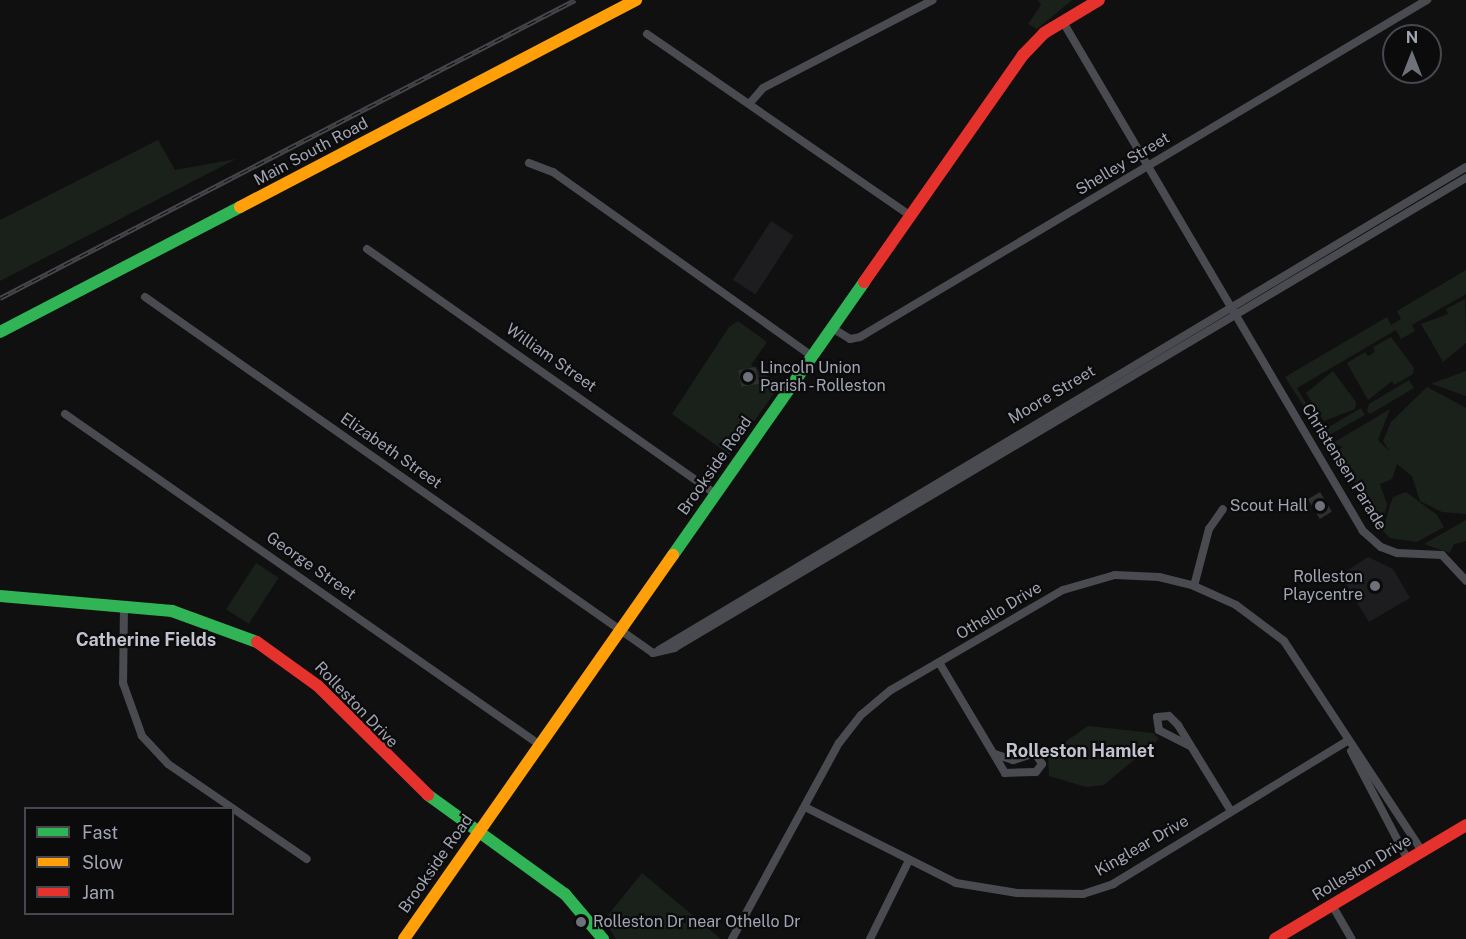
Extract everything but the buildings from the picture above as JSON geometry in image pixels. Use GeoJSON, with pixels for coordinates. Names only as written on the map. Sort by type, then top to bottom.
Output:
{"type":"FeatureCollection","features":[{"type":"Feature","properties":{"kind":"main road","name":"Main South Road"},"geometry":{"type":"LineString","coordinates":[[0,332],[636,0]]}},
{"type":"Feature","properties":{"kind":"main road","name":"Brookside Road"},"geometry":{"type":"LineString","coordinates":[[404,939],[1027,50],[1063,21],[1092,2]]}},
{"type":"Feature","properties":{"kind":"main road","name":"Rolleston Drive"},"geometry":{"type":"LineString","coordinates":[[0,596],[124,606],[200,618],[275,652],[318,686],[405,777],[562,891],[603,939]]}},
{"type":"Feature","properties":{"kind":"main road","name":"Rolleston Drive"},"geometry":{"type":"LineString","coordinates":[[1275,939],[1466,825]]}},
{"type":"Feature","properties":{"kind":"street"},"geometry":{"type":"LineString","coordinates":[[750,103],[763,88],[933,0]]}},
{"type":"Feature","properties":{"kind":"street","name":"Shelley Street"},"geometry":{"type":"LineString","coordinates":[[832,328],[850,339],[860,337],[1427,0]]}},
{"type":"Feature","properties":{"kind":"street","name":"Christensen Parade"},"geometry":{"type":"LineString","coordinates":[[1063,21],[1367,536],[1397,553],[1442,555],[1466,581]]}},
{"type":"Feature","properties":{"kind":"street"},"geometry":{"type":"LineString","coordinates":[[647,34],[911,216]]}},
{"type":"Feature","properties":{"kind":"street"},"geometry":{"type":"LineString","coordinates":[[529,163],[553,172],[812,356]]}},
{"type":"Feature","properties":{"kind":"street","name":"Moore Street"},"geometry":{"type":"LineString","coordinates":[[620,632],[646,652],[674,648],[1466,167]]}},
{"type":"Feature","properties":{"kind":"street","name":"Moore Street"},"geometry":{"type":"LineString","coordinates":[[1234,310],[1466,178]]}},
{"type":"Feature","properties":{"kind":"street","name":"William Street"},"geometry":{"type":"LineString","coordinates":[[367,249],[716,494]]}},
{"type":"Feature","properties":{"kind":"street","name":"Elizabeth Street"},"geometry":{"type":"LineString","coordinates":[[145,297],[620,632]]}},
{"type":"Feature","properties":{"kind":"street","name":"George Street"},"geometry":{"type":"LineString","coordinates":[[65,414],[540,745]]}},
{"type":"Feature","properties":{"kind":"street"},"geometry":{"type":"LineString","coordinates":[[1194,586],[1209,529],[1223,509]]}},
{"type":"Feature","properties":{"kind":"street","name":"Othello Drive"},"geometry":{"type":"LineString","coordinates":[[732,939],[839,743],[861,715],[891,690],[1077,585],[1115,575],[1159,577],[1194,586],[1236,605],[1284,641],[1348,745],[1422,851]]}},
{"type":"Feature","properties":{"kind":"street"},"geometry":{"type":"LineString","coordinates":[[124,606],[123,683],[142,736],[168,764],[231,807]]}},
{"type":"Feature","properties":{"kind":"street"},"geometry":{"type":"LineString","coordinates":[[940,664],[995,754],[1010,775],[1036,772],[1042,765],[1035,753],[1013,760],[995,754]]}},
{"type":"Feature","properties":{"kind":"street","name":"Othello Drive"},"geometry":{"type":"LineString","coordinates":[[1348,745],[1408,860]]}},
{"type":"Feature","properties":{"kind":"street","name":"Kinglear Drive"},"geometry":{"type":"LineString","coordinates":[[805,807],[908,862],[973,888],[1083,894],[1113,884],[1231,811],[1348,745]]}},
{"type":"Feature","properties":{"kind":"street"},"geometry":{"type":"LineString","coordinates":[[1190,746],[1231,811]]}},
{"type":"Feature","properties":{"kind":"street"},"geometry":{"type":"LineString","coordinates":[[234,809],[307,859]]}},
{"type":"Feature","properties":{"kind":"street"},"geometry":{"type":"LineString","coordinates":[[870,939],[908,862]]}},
{"type":"Feature","properties":{"kind":"street"},"geometry":{"type":"LineString","coordinates":[[1332,905],[1352,939]]}},
{"type":"Feature","properties":{"kind":"shaded area"},"geometry":{"type":"Polygon","coordinates":[[[1038,0],[1072,0],[1037,29],[1028,24],[1041,5],[1038,0]]]}},
{"type":"Feature","properties":{"kind":"shaded area"},"geometry":{"type":"Polygon","coordinates":[[[158,140],[175,170],[236,159],[0,281],[0,220],[158,140]]]}},
{"type":"Feature","properties":{"kind":"shaded area"},"geometry":{"type":"Polygon","coordinates":[[[771,221],[794,236],[756,294],[733,280],[771,221]]]}},
{"type":"Feature","properties":{"kind":"shaded area"},"geometry":{"type":"Polygon","coordinates":[[[1466,270],[1466,294],[1412,325],[1415,331],[1401,339],[1396,330],[1297,388],[1322,431],[1361,408],[1365,415],[1324,438],[1285,377],[1387,317],[1391,325],[1401,319],[1397,311],[1466,270]]]}},
{"type":"Feature","properties":{"kind":"shaded area"},"geometry":{"type":"Polygon","coordinates":[[[1465,299],[1466,343],[1443,362],[1421,324],[1448,314],[1446,309],[1465,299]]]}},
{"type":"Feature","properties":{"kind":"shaded area"},"geometry":{"type":"Polygon","coordinates":[[[738,321],[767,342],[751,365],[780,385],[730,455],[672,414],[729,327],[738,321]]]}},
{"type":"Feature","properties":{"kind":"shaded area"},"geometry":{"type":"Polygon","coordinates":[[[1391,337],[1414,368],[1413,374],[1394,385],[1392,381],[1368,400],[1347,363],[1365,352],[1368,356],[1375,352],[1373,347],[1391,337]]]}},
{"type":"Feature","properties":{"kind":"shaded area"},"geometry":{"type":"Polygon","coordinates":[[[1333,371],[1356,402],[1355,409],[1324,421],[1306,393],[1333,371]]]}},
{"type":"Feature","properties":{"kind":"shaded area"},"geometry":{"type":"Polygon","coordinates":[[[1466,371],[1466,396],[1432,384],[1433,383],[1466,371]]]}},
{"type":"Feature","properties":{"kind":"shaded area"},"geometry":{"type":"Polygon","coordinates":[[[1409,380],[1414,388],[1370,414],[1367,411],[1369,404],[1409,380]]]}},
{"type":"Feature","properties":{"kind":"shaded area"},"geometry":{"type":"Polygon","coordinates":[[[1427,387],[1466,408],[1466,514],[1442,512],[1420,501],[1412,476],[1397,464],[1392,479],[1380,484],[1387,504],[1381,528],[1336,451],[1343,447],[1333,443],[1390,409],[1378,440],[1390,452],[1383,441],[1391,422],[1427,387]]]}},
{"type":"Feature","properties":{"kind":"shaded area"},"geometry":{"type":"Polygon","coordinates":[[[1406,492],[1437,515],[1444,527],[1417,542],[1390,538],[1383,531],[1390,505],[1393,497],[1406,492]]]}},
{"type":"Feature","properties":{"kind":"shaded area"},"geometry":{"type":"Polygon","coordinates":[[[1466,520],[1466,541],[1454,544],[1450,553],[1424,544],[1466,520]]]}},
{"type":"Feature","properties":{"kind":"shaded area","name":"Rolleston Playcentre"},"geometry":{"type":"Polygon","coordinates":[[[1368,557],[1393,569],[1410,598],[1369,622],[1340,575],[1368,557]]]}},
{"type":"Feature","properties":{"kind":"shaded area"},"geometry":{"type":"Polygon","coordinates":[[[256,563],[279,578],[249,624],[226,609],[256,563]]]}},
{"type":"Feature","properties":{"kind":"shaded area"},"geometry":{"type":"Polygon","coordinates":[[[1088,726],[1153,733],[1159,739],[1104,785],[1086,787],[1049,776],[1048,754],[1088,726]]]}},
{"type":"Feature","properties":{"kind":"shaded area"},"geometry":{"type":"Polygon","coordinates":[[[642,873],[721,939],[616,939],[604,920],[642,873]]]}},
{"type":"Feature","properties":{"kind":"railway"},"geometry":{"type":"LineString","coordinates":[[0,298],[575,0]]}},
{"type":"Feature","properties":{"kind":"traffic: fast"},"geometry":{"type":"LineString","coordinates":[[0,332],[240,207]]}},
{"type":"Feature","properties":{"kind":"traffic: fast"},"geometry":{"type":"LineString","coordinates":[[673,555],[864,282]]}},
{"type":"Feature","properties":{"kind":"traffic: fast"},"geometry":{"type":"LineString","coordinates":[[0,596],[172,611],[257,642]]}},
{"type":"Feature","properties":{"kind":"traffic: fast"},"geometry":{"type":"LineString","coordinates":[[428,795],[565,894],[603,939]]}},
{"type":"Feature","properties":{"kind":"traffic: slow"},"geometry":{"type":"LineString","coordinates":[[240,207],[636,0]]}},
{"type":"Feature","properties":{"kind":"traffic: slow"},"geometry":{"type":"LineString","coordinates":[[404,939],[673,555]]}},
{"type":"Feature","properties":{"kind":"traffic: jam"},"geometry":{"type":"LineString","coordinates":[[864,282],[1023,55],[1044,33],[1099,0]]}},
{"type":"Feature","properties":{"kind":"traffic: jam"},"geometry":{"type":"LineString","coordinates":[[257,642],[318,686],[428,795]]}},
{"type":"Feature","properties":{"kind":"traffic: jam"},"geometry":{"type":"LineString","coordinates":[[1275,939],[1466,825]]}},
{"type":"Feature","properties":{"kind":"place","name":"Lincoln Union Parish - Rolleston"},"geometry":{"type":"Point","coordinates":[748,377]}},
{"type":"Feature","properties":{"kind":"place","name":"Scout Hall"},"geometry":{"type":"Point","coordinates":[1320,506]}},
{"type":"Feature","properties":{"kind":"place","name":"Rolleston Playcentre"},"geometry":{"type":"Point","coordinates":[1375,586]}},
{"type":"Feature","properties":{"kind":"place","name":"Rolleston Dr near Othello Dr"},"geometry":{"type":"Point","coordinates":[581,922]}},
{"type":"Feature","properties":{"kind":"district","name":"Catherine Fields"},"geometry":{"type":"Point","coordinates":[146,640]}},
{"type":"Feature","properties":{"kind":"district","name":"Rolleston Hamlet"},"geometry":{"type":"Point","coordinates":[1080,751]}}]}
